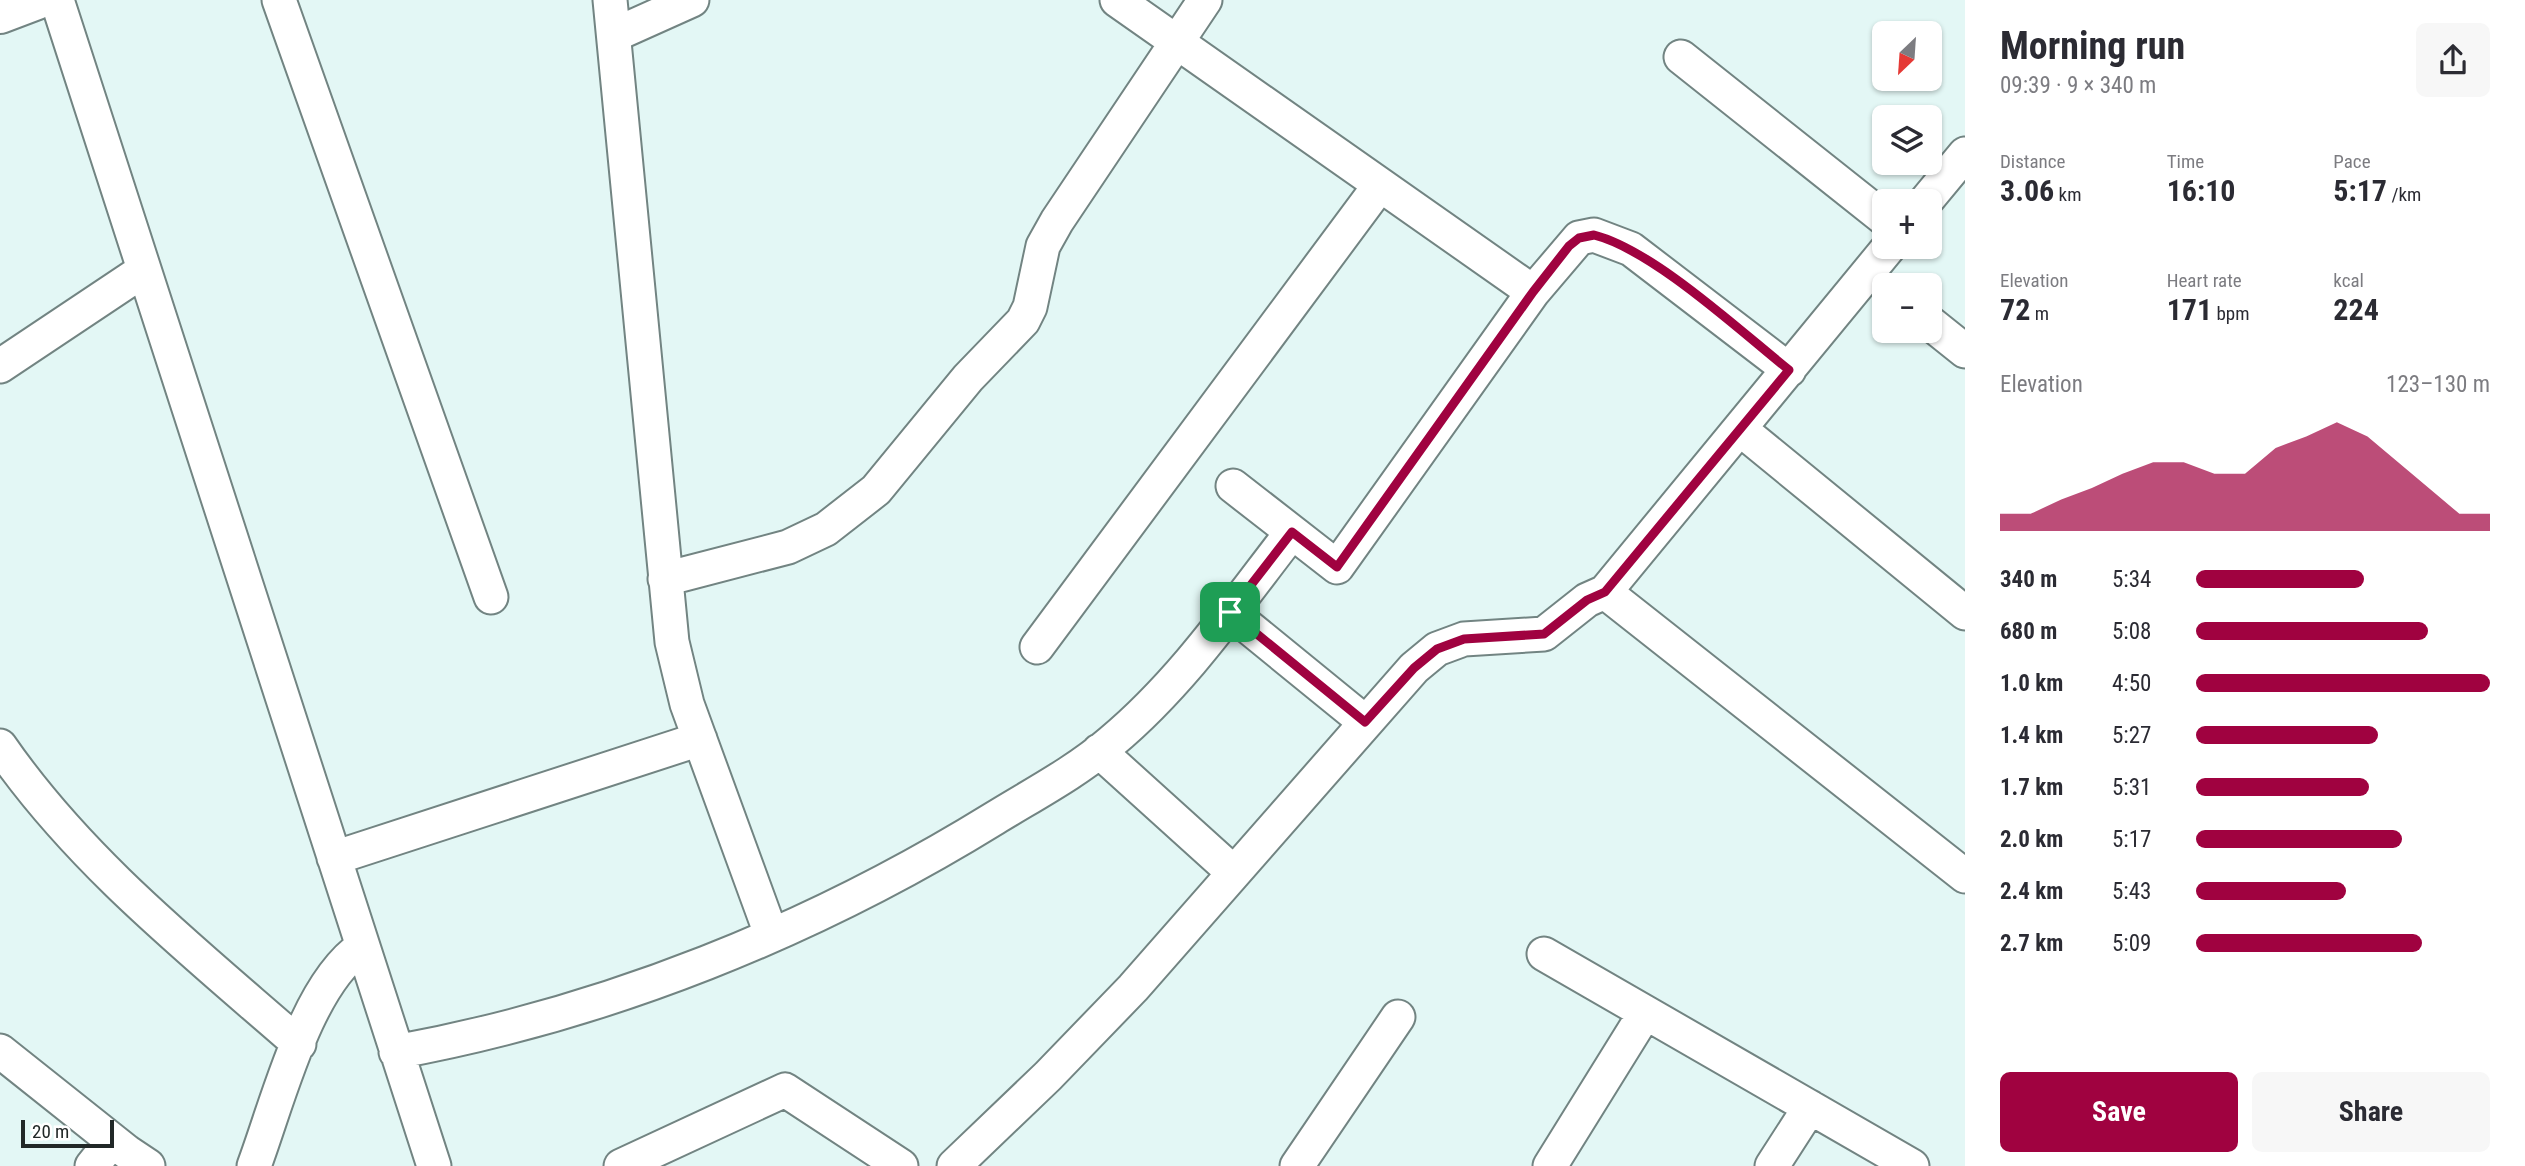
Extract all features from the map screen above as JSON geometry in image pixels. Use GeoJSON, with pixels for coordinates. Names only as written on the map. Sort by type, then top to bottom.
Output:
{"type":"FeatureCollection","features":[{"type":"Feature","properties":{"kind":"street"},"geometry":{"type":"LineString","coordinates":[[0,14],[37,0]]}},
{"type":"Feature","properties":{"kind":"street"},"geometry":{"type":"LineString","coordinates":[[57,0],[434,1166]]}},
{"type":"Feature","properties":{"kind":"street"},"geometry":{"type":"LineString","coordinates":[[279,0],[491,597]]}},
{"type":"Feature","properties":{"kind":"street"},"geometry":{"type":"LineString","coordinates":[[610,0],[672,642],[687,704],[771,934]]}},
{"type":"Feature","properties":{"kind":"street"},"geometry":{"type":"LineString","coordinates":[[614,35],[692,0]]}},
{"type":"Feature","properties":{"kind":"street"},"geometry":{"type":"LineString","coordinates":[[1117,0],[1533,292]]}},
{"type":"Feature","properties":{"kind":"street"},"geometry":{"type":"LineString","coordinates":[[665,579],[788,547],[826,529],[876,490],[968,378],[1023,320],[1030,307],[1043,246],[1205,0]]}},
{"type":"Feature","properties":{"kind":"street"},"geometry":{"type":"LineString","coordinates":[[1681,57],[1872,209]]}},
{"type":"Feature","properties":{"kind":"street"},"geometry":{"type":"LineString","coordinates":[[1936,189],[1965,154]]}},
{"type":"Feature","properties":{"kind":"street"},"geometry":{"type":"LineString","coordinates":[[1037,647],[1380,185]]}},
{"type":"Feature","properties":{"kind":"street"},"geometry":{"type":"LineString","coordinates":[[1233,486],[1337,567],[1533,292],[1579,238],[1594,235],[1610,239],[1656,266],[1789,370]]}},
{"type":"Feature","properties":{"kind":"street"},"geometry":{"type":"LineString","coordinates":[[0,366],[144,270]]}},
{"type":"Feature","properties":{"kind":"street"},"geometry":{"type":"LineString","coordinates":[[954,1166],[1095,1027],[1414,668],[1437,649],[1464,639],[1544,634],[1587,600],[1605,592],[1789,370],[1872,285]]}},
{"type":"Feature","properties":{"kind":"street"},"geometry":{"type":"LineString","coordinates":[[1942,333],[1965,351]]}},
{"type":"Feature","properties":{"kind":"street"},"geometry":{"type":"LineString","coordinates":[[1740,429],[1965,613]]}},
{"type":"Feature","properties":{"kind":"street"},"geometry":{"type":"LineString","coordinates":[[396,1052],[475,1037],[645,987],[771,934],[928,859],[1099,751],[1147,709],[1230,612],[1292,532]]}},
{"type":"Feature","properties":{"kind":"street"},"geometry":{"type":"LineString","coordinates":[[1605,592],[1965,876]]}},
{"type":"Feature","properties":{"kind":"street"},"geometry":{"type":"LineString","coordinates":[[1230,612],[1365,722]]}},
{"type":"Feature","properties":{"kind":"street"},"geometry":{"type":"LineString","coordinates":[[334,858],[700,739]]}},
{"type":"Feature","properties":{"kind":"street"},"geometry":{"type":"LineString","coordinates":[[0,746],[26,784],[139,903],[299,1044]]}},
{"type":"Feature","properties":{"kind":"street"},"geometry":{"type":"LineString","coordinates":[[1099,751],[1234,873]]}},
{"type":"Feature","properties":{"kind":"street"},"geometry":{"type":"LineString","coordinates":[[254,1166],[313,1005],[345,958],[362,947]]}},
{"type":"Feature","properties":{"kind":"street"},"geometry":{"type":"LineString","coordinates":[[1544,954],[1912,1166]]}},
{"type":"Feature","properties":{"kind":"street"},"geometry":{"type":"LineString","coordinates":[[1550,1166],[1645,1013]]}},
{"type":"Feature","properties":{"kind":"street"},"geometry":{"type":"LineString","coordinates":[[1297,1166],[1398,1017]]}},
{"type":"Feature","properties":{"kind":"street"},"geometry":{"type":"LineString","coordinates":[[0,1051],[102,1154],[148,1166]]}},
{"type":"Feature","properties":{"kind":"street"},"geometry":{"type":"LineString","coordinates":[[621,1166],[785,1090],[901,1166]]}},
{"type":"Feature","properties":{"kind":"street"},"geometry":{"type":"LineString","coordinates":[[1772,1166],[1810,1107]]}},
{"type":"Feature","properties":{"kind":"route"},"geometry":{"type":"LineString","coordinates":[[1594,235],[1631,249],[1789,370],[1605,592],[1587,600],[1544,634],[1464,639],[1437,649],[1414,668],[1365,722],[1230,612],[1292,532],[1337,567],[1533,292],[1569,246],[1579,238],[1594,235]]}}]}
